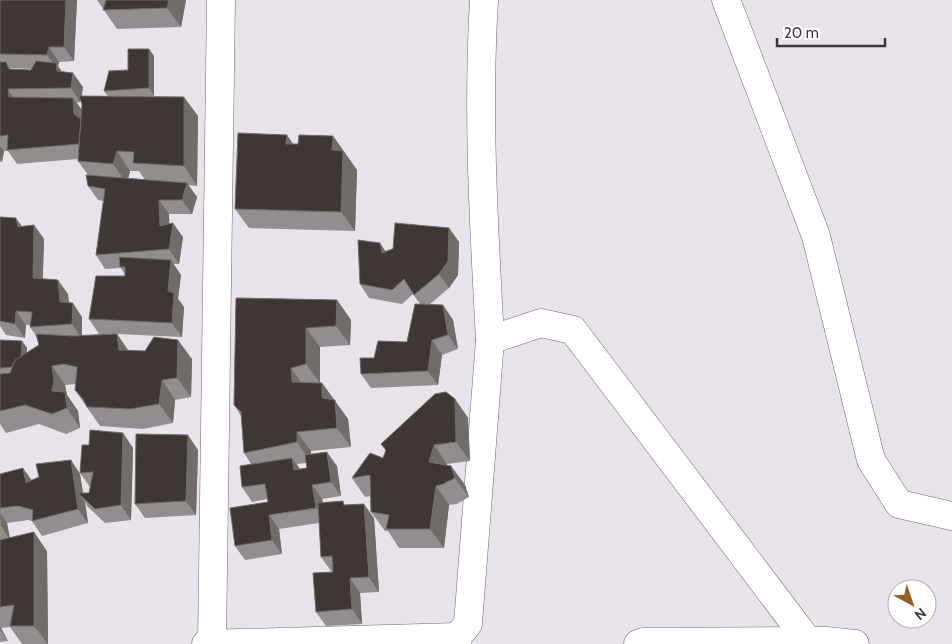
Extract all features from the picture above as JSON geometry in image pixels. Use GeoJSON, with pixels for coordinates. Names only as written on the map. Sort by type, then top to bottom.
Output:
{"type":"FeatureCollection","features":[{"type":"Feature","properties":{"kind":"street"},"geometry":{"type":"LineString","coordinates":[[212,644],[221,0]]}},
{"type":"Feature","properties":{"kind":"street"},"geometry":{"type":"LineString","coordinates":[[206,644],[457,640],[468,624],[490,340],[482,182],[480,60],[484,0]]}},
{"type":"Feature","properties":{"kind":"street"},"geometry":{"type":"LineString","coordinates":[[726,0],[816,236],[871,460],[899,504],[952,516]]}},
{"type":"Feature","properties":{"kind":"street"},"geometry":{"type":"LineString","coordinates":[[490,340],[541,324],[573,330],[818,642]]}},
{"type":"Feature","properties":{"kind":"street"},"geometry":{"type":"LineString","coordinates":[[638,644],[643,642],[818,642],[855,644]]}},
{"type":"Feature","properties":{"kind":"building"},"geometry":{"type":"Polygon","coordinates":[[[0,0],[66,0],[64,47],[49,47],[47,55],[0,54],[0,0]]]}},
{"type":"Feature","properties":{"kind":"building"},"geometry":{"type":"Polygon","coordinates":[[[106,0],[169,0],[167,8],[103,10],[106,0]]]}},
{"type":"Feature","properties":{"kind":"building"},"geometry":{"type":"Polygon","coordinates":[[[128,49],[149,49],[149,88],[104,91],[109,71],[128,70],[128,49]]]}},
{"type":"Feature","properties":{"kind":"building"},"geometry":{"type":"Polygon","coordinates":[[[36,61],[56,63],[57,71],[73,73],[71,88],[8,89],[9,97],[73,98],[74,114],[81,119],[79,144],[7,150],[8,135],[0,136],[0,62],[6,62],[9,69],[31,70],[36,61]]]}},
{"type":"Feature","properties":{"kind":"building"},"geometry":{"type":"Polygon","coordinates":[[[79,96],[184,97],[184,166],[133,163],[134,152],[117,151],[113,164],[78,161],[82,104],[79,96]]]}},
{"type":"Feature","properties":{"kind":"building"},"geometry":{"type":"Polygon","coordinates":[[[238,133],[287,135],[286,144],[298,144],[299,135],[333,136],[332,150],[343,151],[341,212],[235,209],[238,133]]]}},
{"type":"Feature","properties":{"kind":"building"},"geometry":{"type":"Polygon","coordinates":[[[86,175],[187,183],[182,200],[159,200],[160,226],[173,223],[169,249],[96,255],[105,189],[88,186],[86,175]]]}},
{"type":"Feature","properties":{"kind":"building"},"geometry":{"type":"Polygon","coordinates":[[[0,217],[16,218],[18,227],[34,225],[33,278],[58,280],[60,302],[73,303],[72,324],[30,327],[32,312],[16,311],[15,324],[0,321],[0,217]]]}},
{"type":"Feature","properties":{"kind":"building"},"geometry":{"type":"Polygon","coordinates":[[[395,223],[449,228],[448,261],[439,274],[414,295],[404,279],[392,290],[360,284],[358,240],[380,243],[382,253],[393,249],[395,223]]]}},
{"type":"Feature","properties":{"kind":"building"},"geometry":{"type":"Polygon","coordinates":[[[119,257],[171,260],[168,291],[174,293],[172,323],[89,319],[96,276],[125,276],[125,267],[120,267],[119,257]]]}},
{"type":"Feature","properties":{"kind":"building"},"geometry":{"type":"Polygon","coordinates":[[[236,298],[337,300],[336,326],[306,328],[306,364],[291,368],[292,382],[322,383],[322,398],[335,400],[337,428],[297,432],[297,442],[244,453],[241,412],[234,405],[236,298]]]}},
{"type":"Feature","properties":{"kind":"building"},"geometry":{"type":"Polygon","coordinates":[[[415,304],[443,305],[448,335],[432,340],[428,371],[361,374],[360,358],[374,358],[378,341],[407,342],[415,304]]]}},
{"type":"Feature","properties":{"kind":"building"},"geometry":{"type":"Polygon","coordinates":[[[36,334],[74,336],[117,334],[119,350],[145,351],[154,337],[178,340],[177,378],[162,380],[159,404],[130,409],[87,407],[75,390],[77,367],[64,364],[52,366],[54,381],[52,391],[65,392],[67,408],[52,414],[25,405],[0,411],[0,374],[10,373],[15,360],[39,345],[36,334]]]}},
{"type":"Feature","properties":{"kind":"building"},"geometry":{"type":"Polygon","coordinates":[[[0,340],[22,341],[21,357],[15,360],[12,367],[0,368],[0,340]]]}},
{"type":"Feature","properties":{"kind":"building"},"geometry":{"type":"Polygon","coordinates":[[[446,392],[455,399],[456,442],[434,445],[429,462],[451,466],[455,478],[436,486],[430,529],[386,529],[389,515],[371,512],[370,475],[352,478],[370,453],[383,458],[386,450],[381,444],[435,394],[446,392]]]}},
{"type":"Feature","properties":{"kind":"building"},"geometry":{"type":"Polygon","coordinates":[[[90,430],[123,433],[121,505],[95,509],[78,493],[89,493],[93,472],[80,473],[82,445],[89,445],[90,430]]]}},
{"type":"Feature","properties":{"kind":"building"},"geometry":{"type":"Polygon","coordinates":[[[136,434],[188,435],[186,501],[135,504],[136,434]]]}},
{"type":"Feature","properties":{"kind":"building"},"geometry":{"type":"Polygon","coordinates":[[[327,452],[331,482],[312,485],[316,508],[269,515],[272,540],[235,546],[230,508],[268,502],[265,484],[242,487],[240,466],[292,458],[294,470],[307,468],[305,455],[327,452]]]}},
{"type":"Feature","properties":{"kind":"building"},"geometry":{"type":"Polygon","coordinates":[[[71,460],[78,509],[32,521],[33,510],[18,506],[0,508],[0,474],[23,468],[26,483],[39,477],[36,464],[71,460]]]}},
{"type":"Feature","properties":{"kind":"building"},"geometry":{"type":"Polygon","coordinates":[[[343,501],[344,505],[364,504],[369,577],[350,578],[352,609],[316,612],[313,573],[333,572],[332,556],[321,557],[318,503],[343,501]]]}},
{"type":"Feature","properties":{"kind":"building"},"geometry":{"type":"Polygon","coordinates":[[[34,532],[34,626],[10,626],[14,605],[0,607],[0,540],[34,532]]]}}]}
